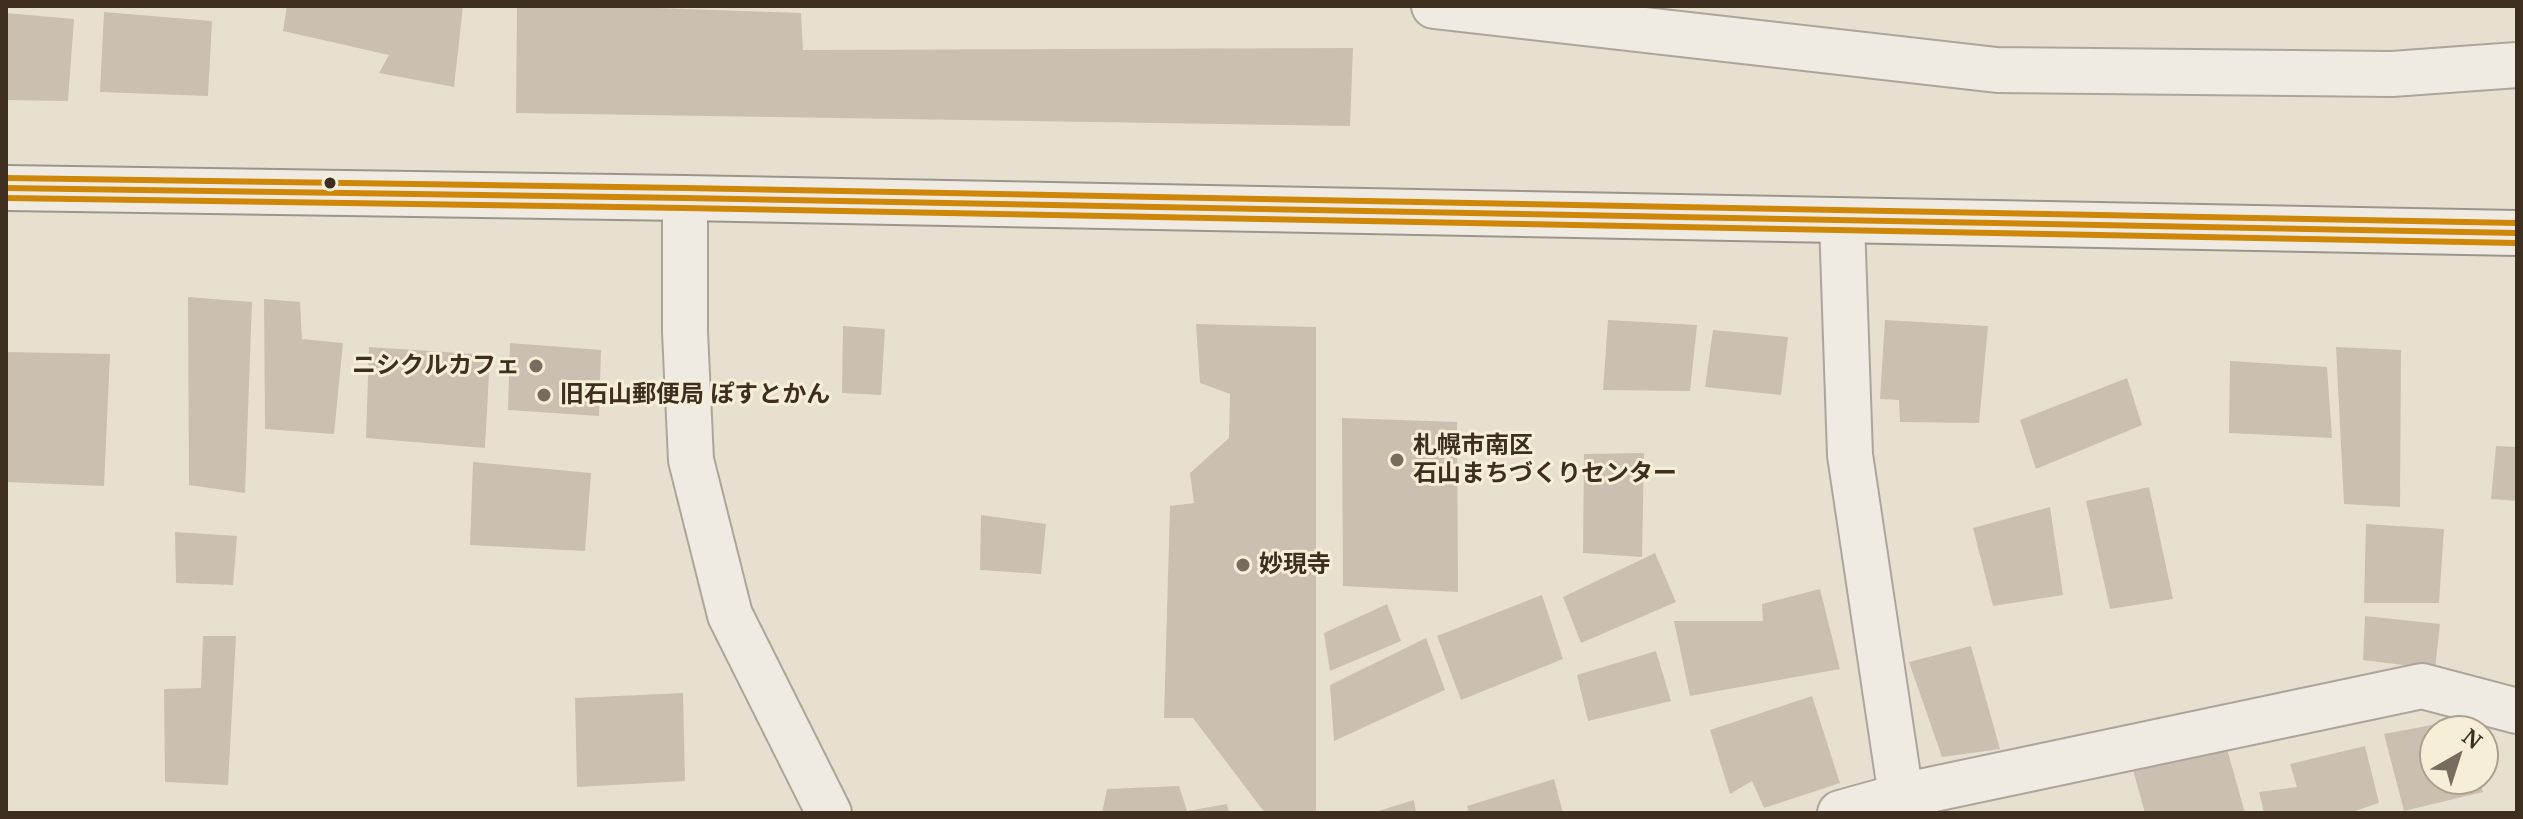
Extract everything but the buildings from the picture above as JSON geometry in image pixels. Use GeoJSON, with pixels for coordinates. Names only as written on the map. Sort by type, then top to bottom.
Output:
{"type":"FeatureCollection","features":[{"type":"Feature","properties":{"kind":"street"},"geometry":{"type":"LineString","coordinates":[[1434,6],[1997,70],[2392,74],[2517,65]]}},
{"type":"Feature","properties":{"kind":"street"},"geometry":{"type":"LineString","coordinates":[[6,188],[2517,233]]}},
{"type":"Feature","properties":{"kind":"street"},"geometry":{"type":"LineString","coordinates":[[685,198],[685,332],[691,460],[730,615],[829,813]]}},
{"type":"Feature","properties":{"kind":"street"},"geometry":{"type":"LineString","coordinates":[[1842,222],[1850,455],[1901,796]]}},
{"type":"Feature","properties":{"kind":"street"},"geometry":{"type":"LineString","coordinates":[[1840,813],[1901,796],[2422,686],[2517,711]]}},
{"type":"Feature","properties":{"kind":"transit line"},"geometry":{"type":"LineString","coordinates":[[6,178],[2517,223]]}},
{"type":"Feature","properties":{"kind":"transit line"},"geometry":{"type":"LineString","coordinates":[[6,188],[2517,233]]}},
{"type":"Feature","properties":{"kind":"transit line"},"geometry":{"type":"LineString","coordinates":[[6,198],[2517,243]]}},
{"type":"Feature","properties":{"kind":"place","name":"ニシクルカフェ"},"geometry":{"type":"Point","coordinates":[536,366]}},
{"type":"Feature","properties":{"kind":"place","name":"旧石山郵便局 ぽすとかん"},"geometry":{"type":"Point","coordinates":[544,395]}},
{"type":"Feature","properties":{"kind":"place","name":"札幌市南区 石山まちづくりセンター"},"geometry":{"type":"Point","coordinates":[1397,460]}},
{"type":"Feature","properties":{"kind":"place","name":"妙現寺"},"geometry":{"type":"Point","coordinates":[1243,565]}}]}
